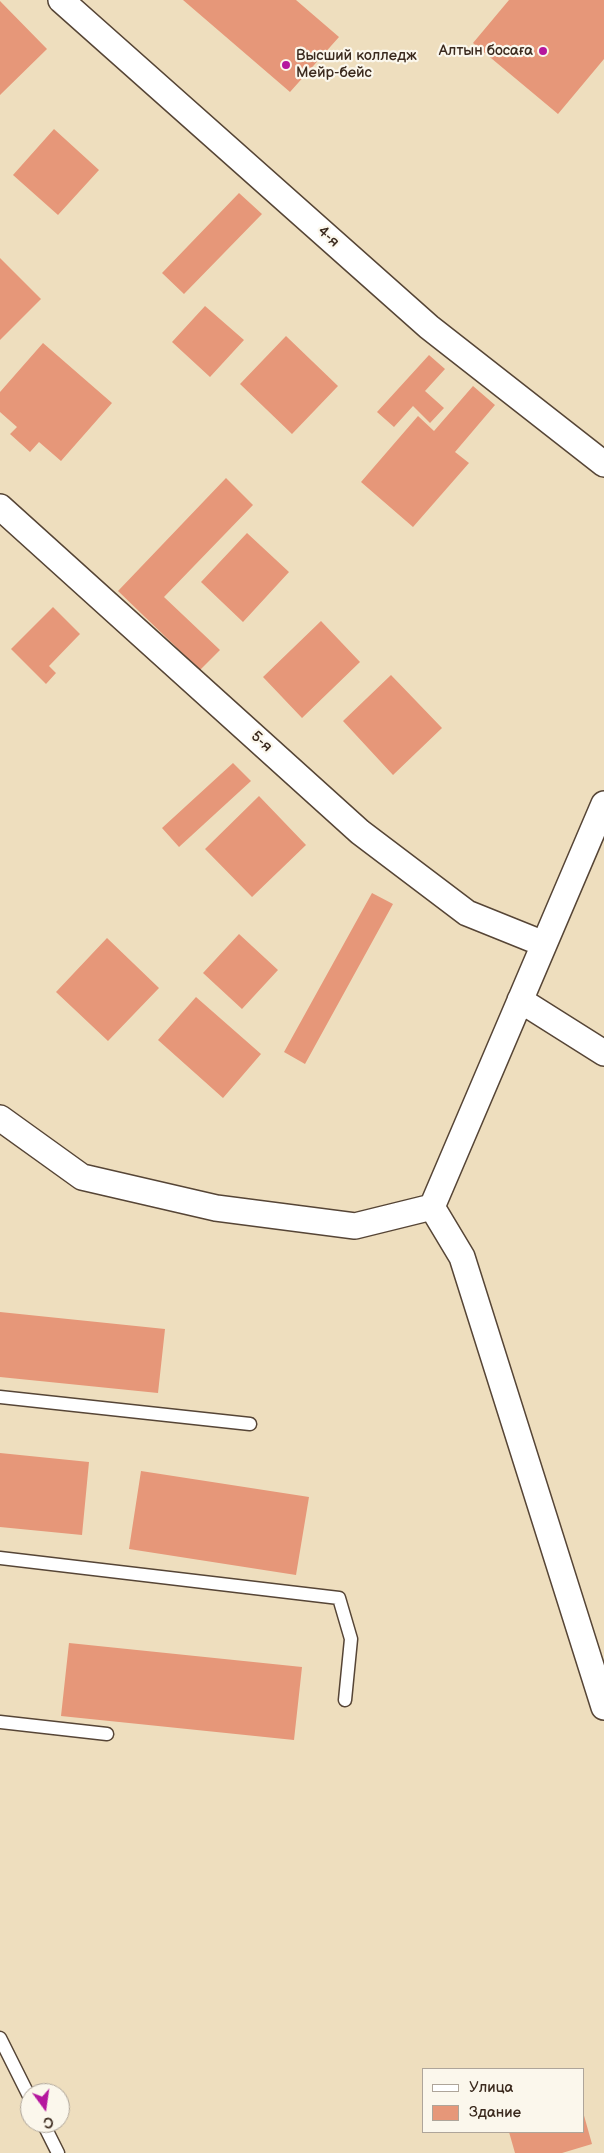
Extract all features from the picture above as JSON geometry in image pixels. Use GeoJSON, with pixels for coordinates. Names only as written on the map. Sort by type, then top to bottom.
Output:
{"type":"FeatureCollection","features":[{"type":"Feature","properties":{"kind":"street","name":"4-я"},"geometry":{"type":"LineString","coordinates":[[61,0],[429,327],[604,464]]}},
{"type":"Feature","properties":{"kind":"street","name":"5-я"},"geometry":{"type":"LineString","coordinates":[[0,507],[360,832],[467,913],[544,944]]}},
{"type":"Feature","properties":{"kind":"street"},"geometry":{"type":"LineString","coordinates":[[432,1207],[604,804]]}},
{"type":"Feature","properties":{"kind":"street"},"geometry":{"type":"LineString","coordinates":[[520,1000],[604,1053]]}},
{"type":"Feature","properties":{"kind":"street"},"geometry":{"type":"LineString","coordinates":[[0,1118],[82,1177],[216,1208],[355,1226],[432,1207]]}},
{"type":"Feature","properties":{"kind":"street"},"geometry":{"type":"LineString","coordinates":[[432,1207],[462,1257],[604,1707]]}},
{"type":"Feature","properties":{"kind":"lane"},"geometry":{"type":"LineString","coordinates":[[0,1398],[250,1424]]}},
{"type":"Feature","properties":{"kind":"lane"},"geometry":{"type":"LineString","coordinates":[[0,1558],[339,1598],[351,1638],[345,1700]]}},
{"type":"Feature","properties":{"kind":"lane"},"geometry":{"type":"LineString","coordinates":[[0,1722],[107,1734]]}},
{"type":"Feature","properties":{"kind":"lane"},"geometry":{"type":"LineString","coordinates":[[0,2038],[22,2083]]}},
{"type":"Feature","properties":{"kind":"lane"},"geometry":{"type":"LineString","coordinates":[[48,2133],[58,2153]]}},
{"type":"Feature","properties":{"kind":"building","name":"Высший колледж Мейр-бейс"},"geometry":{"type":"Polygon","coordinates":[[[183,0],[296,0],[339,37],[290,92],[183,0]]]}},
{"type":"Feature","properties":{"kind":"building","name":"Алтын босаға"},"geometry":{"type":"Polygon","coordinates":[[[509,0],[604,0],[604,59],[558,114],[473,43],[509,0]]]}},
{"type":"Feature","properties":{"kind":"building"},"geometry":{"type":"Polygon","coordinates":[[[0,1],[47,49],[0,95],[0,1]]]}},
{"type":"Feature","properties":{"kind":"building"},"geometry":{"type":"Polygon","coordinates":[[[54,129],[99,170],[58,215],[13,175],[54,129]]]}},
{"type":"Feature","properties":{"kind":"building"},"geometry":{"type":"Polygon","coordinates":[[[239,193],[262,214],[184,294],[162,273],[239,193]]]}},
{"type":"Feature","properties":{"kind":"building"},"geometry":{"type":"Polygon","coordinates":[[[0,258],[41,299],[0,340],[0,258]]]}},
{"type":"Feature","properties":{"kind":"building"},"geometry":{"type":"Polygon","coordinates":[[[205,306],[244,340],[210,377],[172,342],[205,306]]]}},
{"type":"Feature","properties":{"kind":"building"},"geometry":{"type":"Polygon","coordinates":[[[286,336],[338,386],[292,434],[240,384],[286,336]]]}},
{"type":"Feature","properties":{"kind":"building"},"geometry":{"type":"Polygon","coordinates":[[[43,343],[112,403],[61,461],[39,442],[30,452],[10,434],[17,427],[0,412],[0,392],[43,343]]]}},
{"type":"Feature","properties":{"kind":"building"},"geometry":{"type":"Polygon","coordinates":[[[429,355],[445,369],[425,391],[444,408],[430,423],[413,406],[394,427],[377,412],[429,355]]]}},
{"type":"Feature","properties":{"kind":"building"},"geometry":{"type":"Polygon","coordinates":[[[473,386],[495,405],[455,452],[469,463],[413,527],[361,482],[418,416],[434,431],[473,386]]]}},
{"type":"Feature","properties":{"kind":"building"},"geometry":{"type":"Polygon","coordinates":[[[226,478],[253,505],[164,597],[220,650],[200,670],[118,591],[226,478]]]}},
{"type":"Feature","properties":{"kind":"building"},"geometry":{"type":"Polygon","coordinates":[[[247,533],[289,572],[243,622],[201,582],[247,533]]]}},
{"type":"Feature","properties":{"kind":"building"},"geometry":{"type":"Polygon","coordinates":[[[53,607],[80,634],[49,666],[56,673],[46,684],[11,649],[53,607]]]}},
{"type":"Feature","properties":{"kind":"building"},"geometry":{"type":"Polygon","coordinates":[[[321,621],[360,662],[302,718],[263,677],[321,621]]]}},
{"type":"Feature","properties":{"kind":"building"},"geometry":{"type":"Polygon","coordinates":[[[391,675],[442,728],[393,775],[343,721],[391,675]]]}},
{"type":"Feature","properties":{"kind":"building"},"geometry":{"type":"Polygon","coordinates":[[[233,763],[251,781],[179,847],[162,828],[233,763]]]}},
{"type":"Feature","properties":{"kind":"building"},"geometry":{"type":"Polygon","coordinates":[[[259,796],[306,845],[252,897],[205,849],[259,796]]]}},
{"type":"Feature","properties":{"kind":"building"},"geometry":{"type":"Polygon","coordinates":[[[372,893],[393,904],[305,1064],[284,1052],[372,893]]]}},
{"type":"Feature","properties":{"kind":"building"},"geometry":{"type":"Polygon","coordinates":[[[239,934],[278,970],[242,1009],[203,973],[239,934]]]}},
{"type":"Feature","properties":{"kind":"building"},"geometry":{"type":"Polygon","coordinates":[[[107,938],[159,988],[108,1041],[56,992],[107,938]]]}},
{"type":"Feature","properties":{"kind":"building"},"geometry":{"type":"Polygon","coordinates":[[[196,997],[261,1054],[223,1098],[158,1040],[196,997]]]}},
{"type":"Feature","properties":{"kind":"building"},"geometry":{"type":"Polygon","coordinates":[[[0,1312],[165,1329],[158,1393],[0,1377],[0,1312]]]}},
{"type":"Feature","properties":{"kind":"building"},"geometry":{"type":"Polygon","coordinates":[[[0,1453],[89,1462],[82,1535],[0,1527],[0,1453]]]}},
{"type":"Feature","properties":{"kind":"building"},"geometry":{"type":"Polygon","coordinates":[[[141,1471],[309,1497],[296,1575],[129,1549],[141,1471]]]}},
{"type":"Feature","properties":{"kind":"building"},"geometry":{"type":"Polygon","coordinates":[[[69,1643],[302,1667],[294,1740],[61,1716],[69,1643]]]}},
{"type":"Feature","properties":{"kind":"building"},"geometry":{"type":"Polygon","coordinates":[[[584,2116],[592,2144],[562,2153],[515,2153],[509,2133],[584,2133],[584,2116]]]}},
{"type":"Feature","properties":{"kind":"place","name":"Алтын босаға"},"geometry":{"type":"Point","coordinates":[543,51]}},
{"type":"Feature","properties":{"kind":"place","name":"Высший колледж Мейр-бейс"},"geometry":{"type":"Point","coordinates":[286,65]}}]}
